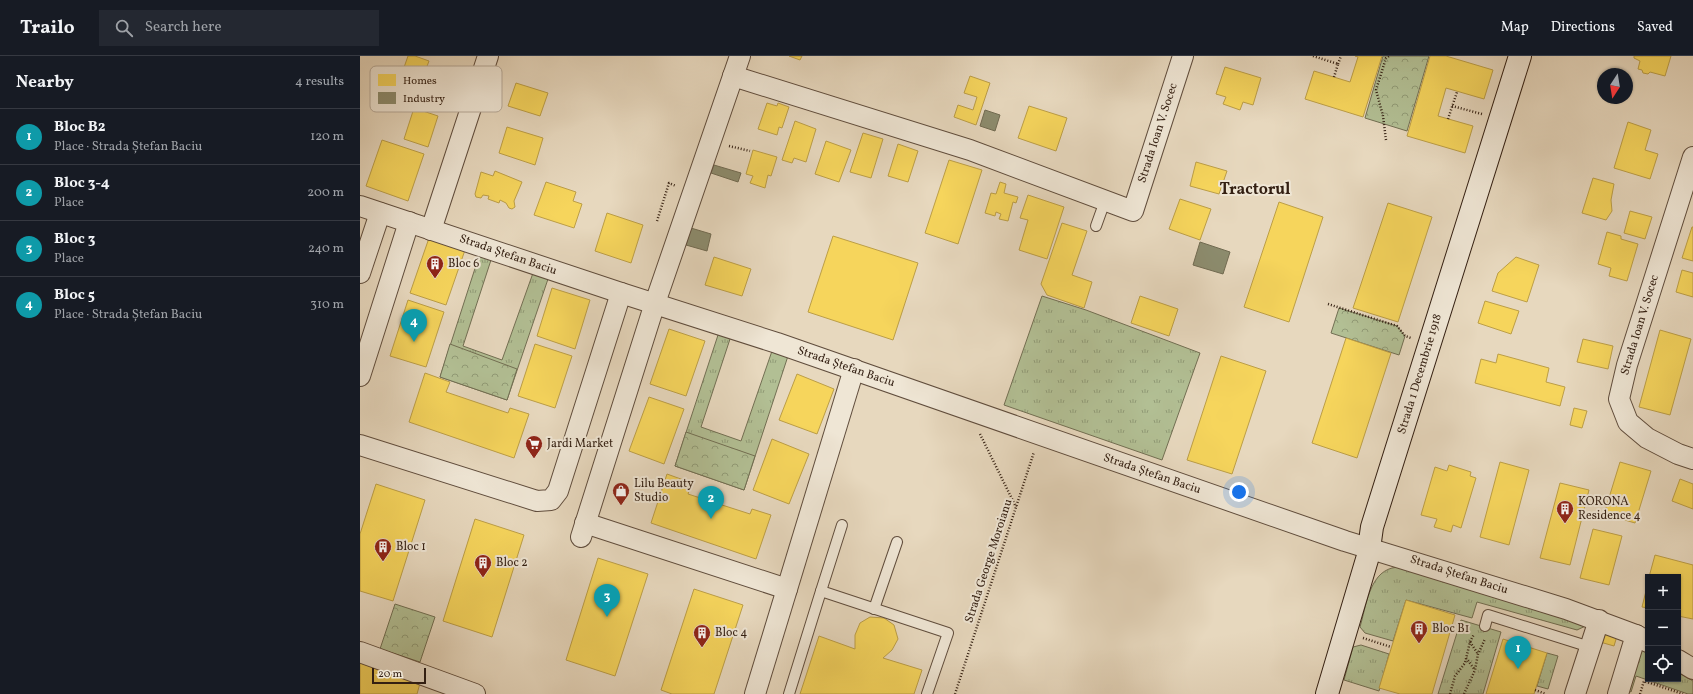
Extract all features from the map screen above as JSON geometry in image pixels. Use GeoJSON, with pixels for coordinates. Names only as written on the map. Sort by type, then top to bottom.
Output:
{"type":"FeatureCollection","features":[{"type":"Feature","properties":{"kind":"street"},"geometry":{"type":"LineString","coordinates":[[485,66],[488,56]]}},
{"type":"Feature","properties":{"kind":"street"},"geometry":{"type":"LineString","coordinates":[[740,56],[655,303],[583,530],[787,589]]}},
{"type":"Feature","properties":{"kind":"street","name":"Strada Ioan V. Socec"},"geometry":{"type":"LineString","coordinates":[[1105,200],[1133,210],[1183,56]]}},
{"type":"Feature","properties":{"kind":"street","name":"Strada 1 Decembrie 1918"},"geometry":{"type":"LineString","coordinates":[[1327,694],[1368,556],[1372,527],[1520,56]]}},
{"type":"Feature","properties":{"kind":"street"},"geometry":{"type":"LineString","coordinates":[[733,76],[970,150],[1105,200]]}},
{"type":"Feature","properties":{"kind":"street"},"geometry":{"type":"LineString","coordinates":[[431,230],[470,112]]}},
{"type":"Feature","properties":{"kind":"street","name":"Strada Ioan V. Socec"},"geometry":{"type":"LineString","coordinates":[[1693,157],[1627,365],[1619,399],[1628,422],[1647,438],[1678,454],[1693,459]]}},
{"type":"Feature","properties":{"kind":"street","name":"Strada Ștefan Baciu"},"geometry":{"type":"LineString","coordinates":[[360,206],[854,369],[1260,512],[1369,548],[1599,620],[1642,638]]}},
{"type":"Feature","properties":{"kind":"street"},"geometry":{"type":"LineString","coordinates":[[360,273],[380,213]]}},
{"type":"Feature","properties":{"kind":"street"},"geometry":{"type":"LineString","coordinates":[[360,376],[409,222]]}},
{"type":"Feature","properties":{"kind":"street"},"geometry":{"type":"LineString","coordinates":[[360,445],[537,501],[551,500],[558,491],[621,293]]}},
{"type":"Feature","properties":{"kind":"street"},"geometry":{"type":"LineString","coordinates":[[755,694],[854,369]]}},
{"type":"Feature","properties":{"kind":"street"},"geometry":{"type":"LineString","coordinates":[[1575,694],[1599,620]]}},
{"type":"Feature","properties":{"kind":"street"},"geometry":{"type":"LineString","coordinates":[[1618,694],[1642,638]]}},
{"type":"Feature","properties":{"kind":"street"},"geometry":{"type":"LineString","coordinates":[[360,652],[475,694]]}},
{"type":"Feature","properties":{"kind":"street"},"geometry":{"type":"LineString","coordinates":[[1681,662],[1693,670]]}},
{"type":"Feature","properties":{"kind":"lane"},"geometry":{"type":"LineString","coordinates":[[1096,226],[1105,200]]}},
{"type":"Feature","properties":{"kind":"lane"},"geometry":{"type":"LineString","coordinates":[[789,694],[842,525]]}},
{"type":"Feature","properties":{"kind":"lane"},"geometry":{"type":"LineString","coordinates":[[874,609],[896,542]]}},
{"type":"Feature","properties":{"kind":"lane"},"geometry":{"type":"LineString","coordinates":[[821,591],[948,633],[927,694]]}},
{"type":"Feature","properties":{"kind":"lane"},"geometry":{"type":"LineString","coordinates":[[1483,630],[1488,615],[1590,647]]}},
{"type":"Feature","properties":{"kind":"path"},"geometry":{"type":"LineString","coordinates":[[1313,56],[1338,64]]}},
{"type":"Feature","properties":{"kind":"path"},"geometry":{"type":"LineString","coordinates":[[1334,77],[1341,56]]}},
{"type":"Feature","properties":{"kind":"path"},"geometry":{"type":"LineString","coordinates":[[1386,140],[1384,116],[1376,90],[1386,58],[1389,56]]}},
{"type":"Feature","properties":{"kind":"path"},"geometry":{"type":"LineString","coordinates":[[1448,119],[1457,92]]}},
{"type":"Feature","properties":{"kind":"path"},"geometry":{"type":"LineString","coordinates":[[1452,106],[1500,119]]}},
{"type":"Feature","properties":{"kind":"path"},"geometry":{"type":"LineString","coordinates":[[1328,304],[1397,326],[1404,336],[1414,339]]}},
{"type":"Feature","properties":{"kind":"path"},"geometry":{"type":"LineString","coordinates":[[968,409],[1016,507]]}},
{"type":"Feature","properties":{"kind":"path","name":"Strada George Moroianu"},"geometry":{"type":"LineString","coordinates":[[955,694],[1040,434]]}},
{"type":"Feature","properties":{"kind":"path"},"geometry":{"type":"LineString","coordinates":[[1450,694],[1455,676],[1465,663],[1470,642],[1474,634],[1483,630],[1485,642],[1478,654],[1474,670],[1464,694]]}},
{"type":"Feature","properties":{"kind":"path"},"geometry":{"type":"LineString","coordinates":[[1357,636],[1391,647]]}},
{"type":"Feature","properties":{"kind":"path"},"geometry":{"type":"LineString","coordinates":[[1470,642],[1478,654]]}},
{"type":"Feature","properties":{"kind":"path"},"geometry":{"type":"LineString","coordinates":[[1466,658],[1474,670]]}},
{"type":"Feature","properties":{"kind":"path"},"geometry":{"type":"LineString","coordinates":[[1640,694],[1644,681],[1683,694]]}},
{"type":"Feature","properties":{"kind":"path"},"geometry":{"type":"LineString","coordinates":[[1535,690],[1546,694]]}},
{"type":"Feature","properties":{"kind":"green space"},"geometry":{"type":"Polygon","coordinates":[[[1383,56],[1429,56],[1407,131],[1365,118],[1383,56]]]}},
{"type":"Feature","properties":{"kind":"green space"},"geometry":{"type":"Polygon","coordinates":[[[479,256],[491,260],[463,346],[502,360],[533,273],[548,279],[507,400],[440,377],[479,256]]]}},
{"type":"Feature","properties":{"kind":"green space"},"geometry":{"type":"Polygon","coordinates":[[[1042,296],[1086,310],[1200,353],[1162,460],[1004,405],[1042,296]]]}},
{"type":"Feature","properties":{"kind":"green space"},"geometry":{"type":"Polygon","coordinates":[[[1339,308],[1397,326],[1405,336],[1399,355],[1331,333],[1339,308]]]}},
{"type":"Feature","properties":{"kind":"green space"},"geometry":{"type":"Polygon","coordinates":[[[719,332],[731,336],[701,427],[741,441],[772,351],[788,356],[744,490],[675,466],[719,332]]]}},
{"type":"Feature","properties":{"kind":"green space"},"geometry":{"type":"Polygon","coordinates":[[[450,344],[517,369],[507,400],[440,377],[450,344]]]}},
{"type":"Feature","properties":{"kind":"green space"},"geometry":{"type":"Polygon","coordinates":[[[686,432],[755,456],[744,490],[675,466],[686,432]]]}},
{"type":"Feature","properties":{"kind":"green space"},"geometry":{"type":"Polygon","coordinates":[[[1418,566],[1592,623],[1577,630],[1477,602],[1472,618],[1406,600],[1393,641],[1365,633],[1360,627],[1370,592],[1378,577],[1384,571],[1392,568],[1418,566]]]}},
{"type":"Feature","properties":{"kind":"green space"},"geometry":{"type":"Polygon","coordinates":[[[395,604],[435,617],[420,662],[380,649],[395,604]]]}},
{"type":"Feature","properties":{"kind":"green space"},"geometry":{"type":"Polygon","coordinates":[[[1461,620],[1501,632],[1483,694],[1438,694],[1461,620]]]}},
{"type":"Feature","properties":{"kind":"green space"},"geometry":{"type":"Polygon","coordinates":[[[1361,645],[1389,654],[1379,691],[1344,680],[1353,647],[1361,645]]]}},
{"type":"Feature","properties":{"kind":"green space"},"geometry":{"type":"Polygon","coordinates":[[[1638,647],[1645,651],[1645,679],[1636,676],[1631,692],[1625,689],[1638,647]]]}},
{"type":"Feature","properties":{"kind":"green space"},"geometry":{"type":"Polygon","coordinates":[[[1547,653],[1558,656],[1548,689],[1537,686],[1547,653]]]}},
{"type":"Feature","properties":{"kind":"green space"},"geometry":{"type":"Polygon","coordinates":[[[1681,674],[1693,681],[1693,694],[1688,694],[1653,682],[1681,682],[1681,674]]]}},
{"type":"Feature","properties":{"kind":"building: Homes"},"geometry":{"type":"Polygon","coordinates":[[[408,56],[415,56],[429,61],[427,66],[404,66],[408,56]]]}},
{"type":"Feature","properties":{"kind":"building: Homes"},"geometry":{"type":"Polygon","coordinates":[[[789,56],[802,56],[800,60],[789,56]]]}},
{"type":"Feature","properties":{"kind":"building: Homes"},"geometry":{"type":"Polygon","coordinates":[[[1355,56],[1382,56],[1363,117],[1305,99],[1314,71],[1350,82],[1358,57],[1355,56]]]}},
{"type":"Feature","properties":{"kind":"building: Homes"},"geometry":{"type":"Polygon","coordinates":[[[1430,56],[1446,56],[1493,70],[1484,99],[1446,88],[1438,116],[1473,126],[1465,153],[1407,136],[1430,56]]]}},
{"type":"Feature","properties":{"kind":"building: Homes"},"geometry":{"type":"Polygon","coordinates":[[[1634,56],[1671,56],[1665,76],[1650,72],[1648,74],[1643,73],[1642,70],[1638,69],[1640,61],[1634,58],[1634,56]]]}},
{"type":"Feature","properties":{"kind":"building: Homes"},"geometry":{"type":"Polygon","coordinates":[[[1225,67],[1261,78],[1253,105],[1243,102],[1240,110],[1223,104],[1226,97],[1216,94],[1225,67]]]}},
{"type":"Feature","properties":{"kind":"building: Homes"},"geometry":{"type":"Polygon","coordinates":[[[970,76],[990,83],[976,125],[954,117],[958,105],[973,110],[977,97],[964,93],[970,76]]]}},
{"type":"Feature","properties":{"kind":"building: Homes"},"geometry":{"type":"Polygon","coordinates":[[[516,83],[548,93],[540,116],[508,106],[516,83]]]}},
{"type":"Feature","properties":{"kind":"building: Homes"},"geometry":{"type":"Polygon","coordinates":[[[767,103],[777,106],[778,103],[789,107],[782,128],[779,127],[777,135],[758,129],[767,103]]]}},
{"type":"Feature","properties":{"kind":"building: Homes"},"geometry":{"type":"Polygon","coordinates":[[[1029,106],[1067,118],[1056,151],[1018,138],[1029,106]]]}},
{"type":"Feature","properties":{"kind":"building: Homes"},"geometry":{"type":"Polygon","coordinates":[[[413,112],[426,112],[438,116],[428,147],[404,139],[413,112]]]}},
{"type":"Feature","properties":{"kind":"building: Homes"},"geometry":{"type":"Polygon","coordinates":[[[795,121],[816,129],[806,162],[794,158],[792,163],[782,160],[795,121]]]}},
{"type":"Feature","properties":{"kind":"building: Homes"},"geometry":{"type":"Polygon","coordinates":[[[1628,122],[1651,130],[1645,150],[1658,154],[1650,179],[1614,168],[1628,122]]]}},
{"type":"Feature","properties":{"kind":"building: Homes"},"geometry":{"type":"Polygon","coordinates":[[[507,127],[543,138],[535,165],[499,153],[507,127]]]}},
{"type":"Feature","properties":{"kind":"building: Homes"},"geometry":{"type":"Polygon","coordinates":[[[863,133],[883,139],[871,178],[850,172],[863,133]]]}},
{"type":"Feature","properties":{"kind":"building: Homes"},"geometry":{"type":"Polygon","coordinates":[[[382,140],[424,154],[408,201],[366,186],[382,140]]]}},
{"type":"Feature","properties":{"kind":"building: Homes"},"geometry":{"type":"Polygon","coordinates":[[[826,141],[851,150],[839,182],[815,174],[826,141]]]}},
{"type":"Feature","properties":{"kind":"building: Homes"},"geometry":{"type":"Polygon","coordinates":[[[898,144],[918,151],[908,182],[888,176],[898,144]]]}},
{"type":"Feature","properties":{"kind":"building: Homes"},"geometry":{"type":"Polygon","coordinates":[[[753,150],[777,157],[771,176],[768,175],[765,188],[750,183],[753,176],[746,174],[753,150]]]}},
{"type":"Feature","properties":{"kind":"building: Homes"},"geometry":{"type":"Polygon","coordinates":[[[949,160],[982,170],[958,244],[925,233],[949,160]]]}},
{"type":"Feature","properties":{"kind":"building: Homes"},"geometry":{"type":"Polygon","coordinates":[[[1196,162],[1227,171],[1219,194],[1190,186],[1196,162]]]}},
{"type":"Feature","properties":{"kind":"building: Homes"},"geometry":{"type":"Polygon","coordinates":[[[495,171],[522,182],[514,201],[515,207],[512,209],[500,200],[499,203],[488,199],[489,196],[483,195],[481,198],[476,197],[475,194],[481,172],[493,176],[495,171]]]}},
{"type":"Feature","properties":{"kind":"building: Homes"},"geometry":{"type":"Polygon","coordinates":[[[1593,178],[1614,184],[1611,200],[1612,211],[1606,220],[1582,213],[1593,178]]]}},
{"type":"Feature","properties":{"kind":"building: Homes"},"geometry":{"type":"Polygon","coordinates":[[[546,182],[576,192],[573,201],[582,204],[574,228],[534,215],[546,182]]]}},
{"type":"Feature","properties":{"kind":"building: Homes"},"geometry":{"type":"Polygon","coordinates":[[[1000,182],[1006,184],[1004,193],[1018,197],[1016,203],[1013,202],[1008,221],[999,219],[1001,214],[996,212],[995,216],[985,213],[991,193],[996,194],[1000,182]]]}},
{"type":"Feature","properties":{"kind":"building: Homes"},"geometry":{"type":"Polygon","coordinates":[[[1028,195],[1064,207],[1047,259],[1019,250],[1028,220],[1020,218],[1028,195]]]}},
{"type":"Feature","properties":{"kind":"building: Homes"},"geometry":{"type":"Polygon","coordinates":[[[1180,199],[1211,209],[1200,240],[1169,229],[1180,199]]]}},
{"type":"Feature","properties":{"kind":"building: Homes"},"geometry":{"type":"Polygon","coordinates":[[[1279,202],[1323,217],[1289,322],[1244,307],[1279,202]]]}},
{"type":"Feature","properties":{"kind":"building: Homes"},"geometry":{"type":"Polygon","coordinates":[[[1388,203],[1432,217],[1398,322],[1353,308],[1388,203]]]}},
{"type":"Feature","properties":{"kind":"building: Homes"},"geometry":{"type":"Polygon","coordinates":[[[1630,211],[1652,217],[1645,239],[1624,233],[1630,211]]]}},
{"type":"Feature","properties":{"kind":"building: Homes"},"geometry":{"type":"Polygon","coordinates":[[[607,213],[643,225],[631,263],[595,251],[607,213]]]}},
{"type":"Feature","properties":{"kind":"building: Homes"},"geometry":{"type":"Polygon","coordinates":[[[1062,223],[1087,231],[1072,275],[1092,282],[1084,308],[1047,295],[1041,284],[1062,223]]]}},
{"type":"Feature","properties":{"kind":"building: Homes"},"geometry":{"type":"Polygon","coordinates":[[[1693,227],[1693,261],[1682,258],[1693,227]]]}},
{"type":"Feature","properties":{"kind":"building: Homes"},"geometry":{"type":"Polygon","coordinates":[[[1607,232],[1621,236],[1621,239],[1638,244],[1627,281],[1609,276],[1611,268],[1598,264],[1607,232]]]}},
{"type":"Feature","properties":{"kind":"building: Homes"},"geometry":{"type":"Polygon","coordinates":[[[833,236],[918,263],[893,340],[808,312],[833,236]]]}},
{"type":"Feature","properties":{"kind":"building: Homes","name":"Bloc 6"},"geometry":{"type":"Polygon","coordinates":[[[429,238],[465,250],[446,305],[410,293],[429,238]]]}},
{"type":"Feature","properties":{"kind":"building: Homes"},"geometry":{"type":"Polygon","coordinates":[[[714,257],[751,269],[742,296],[705,285],[714,257]]]}},
{"type":"Feature","properties":{"kind":"building: Homes"},"geometry":{"type":"Polygon","coordinates":[[[1516,257],[1539,265],[1527,302],[1492,291],[1498,273],[1516,257]]]}},
{"type":"Feature","properties":{"kind":"building: Homes"},"geometry":{"type":"Polygon","coordinates":[[[1682,270],[1693,273],[1693,297],[1676,292],[1682,270]]]}},
{"type":"Feature","properties":{"kind":"building: Homes"},"geometry":{"type":"Polygon","coordinates":[[[552,288],[590,300],[575,349],[537,336],[552,288]]]}},
{"type":"Feature","properties":{"kind":"building: Homes"},"geometry":{"type":"Polygon","coordinates":[[[1140,296],[1178,309],[1169,336],[1131,323],[1140,296]]]}},
{"type":"Feature","properties":{"kind":"building: Homes"},"geometry":{"type":"Polygon","coordinates":[[[408,300],[444,312],[426,367],[390,356],[408,300]]]}},
{"type":"Feature","properties":{"kind":"building: Homes"},"geometry":{"type":"Polygon","coordinates":[[[1485,301],[1519,311],[1511,334],[1478,323],[1485,301]]]}},
{"type":"Feature","properties":{"kind":"building: Homes"},"geometry":{"type":"Polygon","coordinates":[[[669,329],[705,341],[686,396],[650,384],[669,329]]]}},
{"type":"Feature","properties":{"kind":"building: Homes"},"geometry":{"type":"Polygon","coordinates":[[[1660,330],[1691,339],[1670,415],[1639,407],[1660,330]]]}},
{"type":"Feature","properties":{"kind":"building: Homes"},"geometry":{"type":"Polygon","coordinates":[[[1346,338],[1391,353],[1357,458],[1312,443],[1346,338]]]}},
{"type":"Feature","properties":{"kind":"building: Homes"},"geometry":{"type":"Polygon","coordinates":[[[1583,339],[1613,346],[1608,369],[1577,362],[1583,339]]]}},
{"type":"Feature","properties":{"kind":"building: Homes"},"geometry":{"type":"Polygon","coordinates":[[[535,344],[572,356],[555,408],[518,396],[535,344]]]}},
{"type":"Feature","properties":{"kind":"building: Homes"},"geometry":{"type":"Polygon","coordinates":[[[1498,354],[1549,368],[1546,382],[1565,387],[1560,406],[1475,383],[1481,359],[1496,363],[1498,354]]]}},
{"type":"Feature","properties":{"kind":"building: Homes"},"geometry":{"type":"Polygon","coordinates":[[[1221,356],[1266,371],[1232,474],[1187,460],[1221,356]]]}},
{"type":"Feature","properties":{"kind":"building: Homes"},"geometry":{"type":"Polygon","coordinates":[[[425,373],[450,382],[446,392],[508,413],[510,408],[529,414],[514,458],[409,422],[425,373]]]}},
{"type":"Feature","properties":{"kind":"building: Homes"},"geometry":{"type":"Polygon","coordinates":[[[797,374],[834,389],[817,434],[779,420],[797,374]]]}},
{"type":"Feature","properties":{"kind":"building: Homes"},"geometry":{"type":"Polygon","coordinates":[[[649,397],[684,409],[664,464],[629,451],[649,397]]]}},
{"type":"Feature","properties":{"kind":"building: Homes"},"geometry":{"type":"Polygon","coordinates":[[[1574,408],[1587,411],[1582,428],[1570,425],[1574,408]]]}},
{"type":"Feature","properties":{"kind":"building: Homes"},"geometry":{"type":"Polygon","coordinates":[[[772,439],[809,454],[789,504],[753,490],[772,439]]]}},
{"type":"Feature","properties":{"kind":"building: Homes"},"geometry":{"type":"Polygon","coordinates":[[[1500,462],[1529,470],[1509,545],[1480,537],[1500,462]]]}},
{"type":"Feature","properties":{"kind":"building: Homes"},"geometry":{"type":"Polygon","coordinates":[[[1620,462],[1651,471],[1635,523],[1604,514],[1620,462]]]}},
{"type":"Feature","properties":{"kind":"building: Homes"},"geometry":{"type":"Polygon","coordinates":[[[1449,465],[1471,472],[1470,476],[1476,478],[1461,528],[1453,525],[1451,532],[1434,527],[1437,519],[1421,515],[1435,467],[1447,471],[1449,465]]]}},
{"type":"Feature","properties":{"kind":"building: Homes"},"geometry":{"type":"Polygon","coordinates":[[[667,474],[692,483],[688,494],[750,514],[752,509],[771,515],[756,559],[651,523],[667,474]]]}},
{"type":"Feature","properties":{"kind":"building: Homes"},"geometry":{"type":"Polygon","coordinates":[[[1680,479],[1693,484],[1693,509],[1672,501],[1680,479]]]}},
{"type":"Feature","properties":{"kind":"building: Homes","name":"KORONA Residence 4"},"geometry":{"type":"Polygon","coordinates":[[[1560,483],[1589,490],[1570,565],[1540,558],[1560,483]]]}},
{"type":"Feature","properties":{"kind":"building: Homes","name":"Bloc 1"},"geometry":{"type":"Polygon","coordinates":[[[376,484],[425,500],[393,601],[360,591],[360,534],[376,484]]]}},
{"type":"Feature","properties":{"kind":"building: Homes","name":"Bloc 2"},"geometry":{"type":"Polygon","coordinates":[[[475,519],[524,535],[492,637],[443,621],[475,519]]]}},
{"type":"Feature","properties":{"kind":"building: Homes"},"geometry":{"type":"Polygon","coordinates":[[[1593,529],[1622,536],[1609,585],[1580,578],[1593,529]]]}},
{"type":"Feature","properties":{"kind":"building: Homes"},"geometry":{"type":"Polygon","coordinates":[[[1655,555],[1693,565],[1693,619],[1681,617],[1681,574],[1650,574],[1655,555]]]}},
{"type":"Feature","properties":{"kind":"building: Homes"},"geometry":{"type":"Polygon","coordinates":[[[598,558],[648,574],[615,676],[566,660],[598,558]]]}},
{"type":"Feature","properties":{"kind":"building: Homes","name":"Bloc 4"},"geometry":{"type":"Polygon","coordinates":[[[694,589],[743,605],[714,694],[672,694],[661,690],[694,589]]]}},
{"type":"Feature","properties":{"kind":"building: Homes"},"geometry":{"type":"Polygon","coordinates":[[[1645,595],[1645,608],[1642,607],[1645,595]]]}},
{"type":"Feature","properties":{"kind":"building: Homes","name":"Bloc B1"},"geometry":{"type":"Polygon","coordinates":[[[1406,600],[1455,615],[1432,694],[1400,694],[1379,688],[1406,600]]]}},
{"type":"Feature","properties":{"kind":"building: Homes"},"geometry":{"type":"Polygon","coordinates":[[[870,617],[884,618],[894,625],[898,639],[892,650],[883,658],[922,670],[914,694],[800,694],[819,636],[855,649],[855,635],[860,623],[870,617]]]}},
{"type":"Feature","properties":{"kind":"building: Homes"},"geometry":{"type":"Polygon","coordinates":[[[1603,632],[1617,636],[1614,646],[1600,642],[1603,632]]]}},
{"type":"Feature","properties":{"kind":"building: Homes"},"geometry":{"type":"Polygon","coordinates":[[[1503,639],[1547,653],[1534,694],[1486,694],[1503,639]]]}},
{"type":"Feature","properties":{"kind":"building: Homes"},"geometry":{"type":"Polygon","coordinates":[[[360,663],[420,683],[417,694],[360,694],[360,663]]]}},
{"type":"Feature","properties":{"kind":"building: Industry"},"geometry":{"type":"Polygon","coordinates":[[[985,110],[1000,115],[995,131],[980,126],[985,110]]]}},
{"type":"Feature","properties":{"kind":"building: Industry"},"geometry":{"type":"Polygon","coordinates":[[[714,165],[741,173],[738,182],[711,173],[714,165]]]}},
{"type":"Feature","properties":{"kind":"building: Industry"},"geometry":{"type":"Polygon","coordinates":[[[691,228],[711,234],[707,251],[686,245],[691,228]]]}},
{"type":"Feature","properties":{"kind":"building: Industry"},"geometry":{"type":"Polygon","coordinates":[[[1200,242],[1230,252],[1223,274],[1193,265],[1200,242]]]}},
{"type":"Feature","properties":{"kind":"place","name":"Bloc 6"},"geometry":{"type":"Point","coordinates":[435,279]}},
{"type":"Feature","properties":{"kind":"place","name":"Bloc 5"},"geometry":{"type":"Point","coordinates":[414,342]}},
{"type":"Feature","properties":{"kind":"place","name":"Jardi Market"},"geometry":{"type":"Point","coordinates":[534,459]}},
{"type":"Feature","properties":{"kind":"place","name":"Lilu Beauty Studio"},"geometry":{"type":"Point","coordinates":[621,506]}},
{"type":"Feature","properties":{"kind":"place","name":"Bloc 3-4"},"geometry":{"type":"Point","coordinates":[711,519]}},
{"type":"Feature","properties":{"kind":"place","name":"KORONA Residence 4"},"geometry":{"type":"Point","coordinates":[1565,524]}},
{"type":"Feature","properties":{"kind":"place","name":"Bloc 1"},"geometry":{"type":"Point","coordinates":[383,562]}},
{"type":"Feature","properties":{"kind":"place","name":"Bloc 2"},"geometry":{"type":"Point","coordinates":[483,578]}},
{"type":"Feature","properties":{"kind":"place","name":"Bloc 3"},"geometry":{"type":"Point","coordinates":[607,617]}},
{"type":"Feature","properties":{"kind":"place","name":"Bloc B1"},"geometry":{"type":"Point","coordinates":[1419,644]}},
{"type":"Feature","properties":{"kind":"place","name":"Bloc 4"},"geometry":{"type":"Point","coordinates":[702,648]}},
{"type":"Feature","properties":{"kind":"place","name":"Bloc B2"},"geometry":{"type":"Point","coordinates":[1518,669]}},
{"type":"Feature","properties":{"kind":"district","name":"Tractorul"},"geometry":{"type":"Point","coordinates":[1255,190]}}]}
